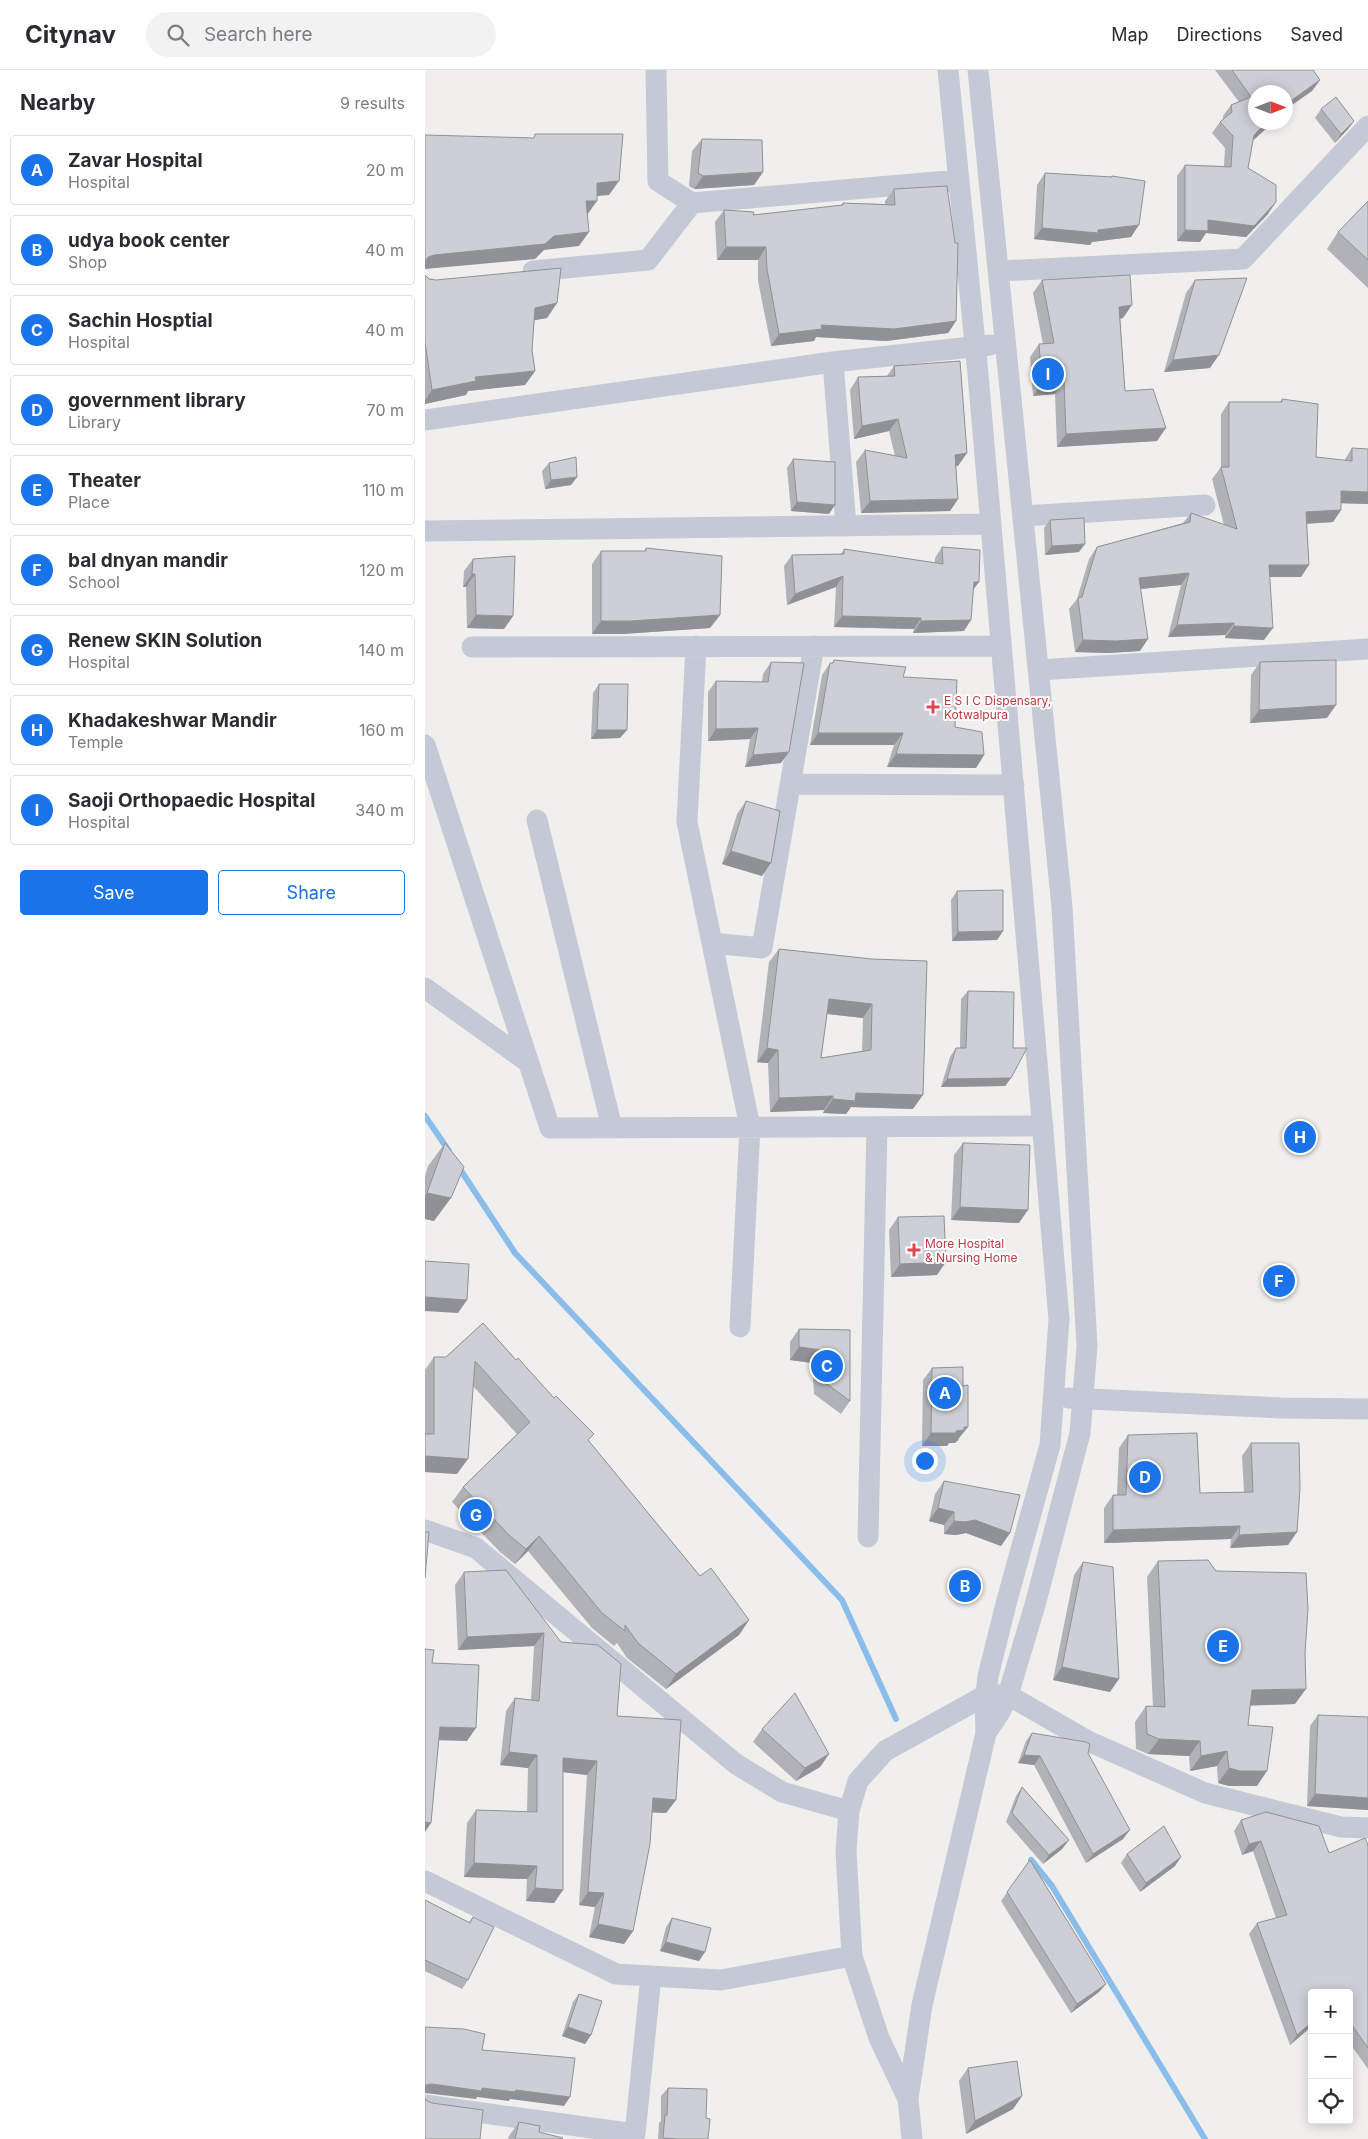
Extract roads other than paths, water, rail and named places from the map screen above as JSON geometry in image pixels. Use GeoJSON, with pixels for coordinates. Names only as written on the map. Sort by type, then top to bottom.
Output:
{"type":"FeatureCollection","features":[{"type":"Feature","properties":{"kind":"street"},"geometry":{"type":"LineString","coordinates":[[656,70],[658,182],[692,204],[959,180]]}},
{"type":"Feature","properties":{"kind":"street"},"geometry":{"type":"LineString","coordinates":[[912,2139],[908,2099],[922,2005],[986,1733],[988,1676],[1050,1445],[1059,1319],[991,524],[948,70]]}},
{"type":"Feature","properties":{"kind":"street"},"geometry":{"type":"LineString","coordinates":[[978,70],[1063,916],[1087,1346],[1080,1433],[1035,1605],[1008,1695],[1000,1712],[986,1733]]}},
{"type":"Feature","properties":{"kind":"street"},"geometry":{"type":"LineString","coordinates":[[999,271],[1243,259],[1368,126]]}},
{"type":"Feature","properties":{"kind":"street"},"geometry":{"type":"LineString","coordinates":[[512,273],[648,260],[692,204]]}},
{"type":"Feature","properties":{"kind":"street"},"geometry":{"type":"LineString","coordinates":[[425,420],[833,362],[1006,343]]}},
{"type":"Feature","properties":{"kind":"street"},"geometry":{"type":"LineString","coordinates":[[833,362],[846,526]]}},
{"type":"Feature","properties":{"kind":"street"},"geometry":{"type":"LineString","coordinates":[[1023,516],[1205,505]]}},
{"type":"Feature","properties":{"kind":"street"},"geometry":{"type":"LineString","coordinates":[[425,531],[991,524]]}},
{"type":"Feature","properties":{"kind":"street"},"geometry":{"type":"LineString","coordinates":[[696,646],[687,822],[750,1127],[740,1327]]}},
{"type":"Feature","properties":{"kind":"street"},"geometry":{"type":"LineString","coordinates":[[712,943],[762,948],[814,646]]}},
{"type":"Feature","properties":{"kind":"street"},"geometry":{"type":"LineString","coordinates":[[472,647],[1001,646]]}},
{"type":"Feature","properties":{"kind":"street"},"geometry":{"type":"LineString","coordinates":[[1039,670],[1368,650]]}},
{"type":"Feature","properties":{"kind":"street"},"geometry":{"type":"LineString","coordinates":[[425,745],[550,1128],[1043,1126]]}},
{"type":"Feature","properties":{"kind":"street"},"geometry":{"type":"LineString","coordinates":[[790,784],[1014,786]]}},
{"type":"Feature","properties":{"kind":"street"},"geometry":{"type":"LineString","coordinates":[[537,820],[612,1128]]}},
{"type":"Feature","properties":{"kind":"street"},"geometry":{"type":"LineString","coordinates":[[425,988],[528,1062]]}},
{"type":"Feature","properties":{"kind":"street"},"geometry":{"type":"LineString","coordinates":[[868,1537],[877,1127]]}},
{"type":"Feature","properties":{"kind":"street"},"geometry":{"type":"LineString","coordinates":[[1053,1398],[1281,1408],[1368,1409]]}},
{"type":"Feature","properties":{"kind":"street"},"geometry":{"type":"LineString","coordinates":[[425,1530],[477,1548],[735,1764],[782,1792],[849,1811]]}},
{"type":"Feature","properties":{"kind":"street"},"geometry":{"type":"LineString","coordinates":[[908,2099],[879,2038],[852,1956],[846,1851],[849,1811],[858,1781],[885,1751],[986,1695],[1008,1695],[1089,1741],[1205,1794],[1341,1827],[1368,1828]]}},
{"type":"Feature","properties":{"kind":"street"},"geometry":{"type":"LineString","coordinates":[[425,1881],[616,1974],[721,1980],[852,1956]]}},
{"type":"Feature","properties":{"kind":"street"},"geometry":{"type":"LineString","coordinates":[[425,2105],[635,2134],[651,1976]]}},
{"type":"Feature","properties":{"kind":"waterway"},"geometry":{"type":"LineString","coordinates":[[425,1116],[449,1151]]}},
{"type":"Feature","properties":{"kind":"waterway"},"geometry":{"type":"LineString","coordinates":[[458,1166],[515,1253],[842,1600],[896,1719]]}},
{"type":"Feature","properties":{"kind":"waterway"},"geometry":{"type":"LineString","coordinates":[[1031,1860],[1052,1886],[1205,2139]]}},
{"type":"Feature","properties":{"kind":"place","name":"Saoji Orthopaedic Hospital"},"geometry":{"type":"Point","coordinates":[1048,374]}},
{"type":"Feature","properties":{"kind":"place","name":"E S I C Dispensary, Kotwalpura"},"geometry":{"type":"Point","coordinates":[933,707]}},
{"type":"Feature","properties":{"kind":"place","name":"Khadakeshwar Mandir"},"geometry":{"type":"Point","coordinates":[1300,1137]}},
{"type":"Feature","properties":{"kind":"place","name":"More Hospital & Nursing Home"},"geometry":{"type":"Point","coordinates":[914,1250]}},
{"type":"Feature","properties":{"kind":"place","name":"bal dnyan mandir"},"geometry":{"type":"Point","coordinates":[1279,1281]}},
{"type":"Feature","properties":{"kind":"place","name":"Sachin Hosptial"},"geometry":{"type":"Point","coordinates":[827,1366]}},
{"type":"Feature","properties":{"kind":"place","name":"Zavar Hospital"},"geometry":{"type":"Point","coordinates":[945,1393]}},
{"type":"Feature","properties":{"kind":"place","name":"government library"},"geometry":{"type":"Point","coordinates":[1145,1477]}},
{"type":"Feature","properties":{"kind":"place","name":"Renew SKIN Solution"},"geometry":{"type":"Point","coordinates":[476,1515]}},
{"type":"Feature","properties":{"kind":"place","name":"udya book center"},"geometry":{"type":"Point","coordinates":[965,1586]}},
{"type":"Feature","properties":{"kind":"place","name":"Theater"},"geometry":{"type":"Point","coordinates":[1223,1646]}}]}
